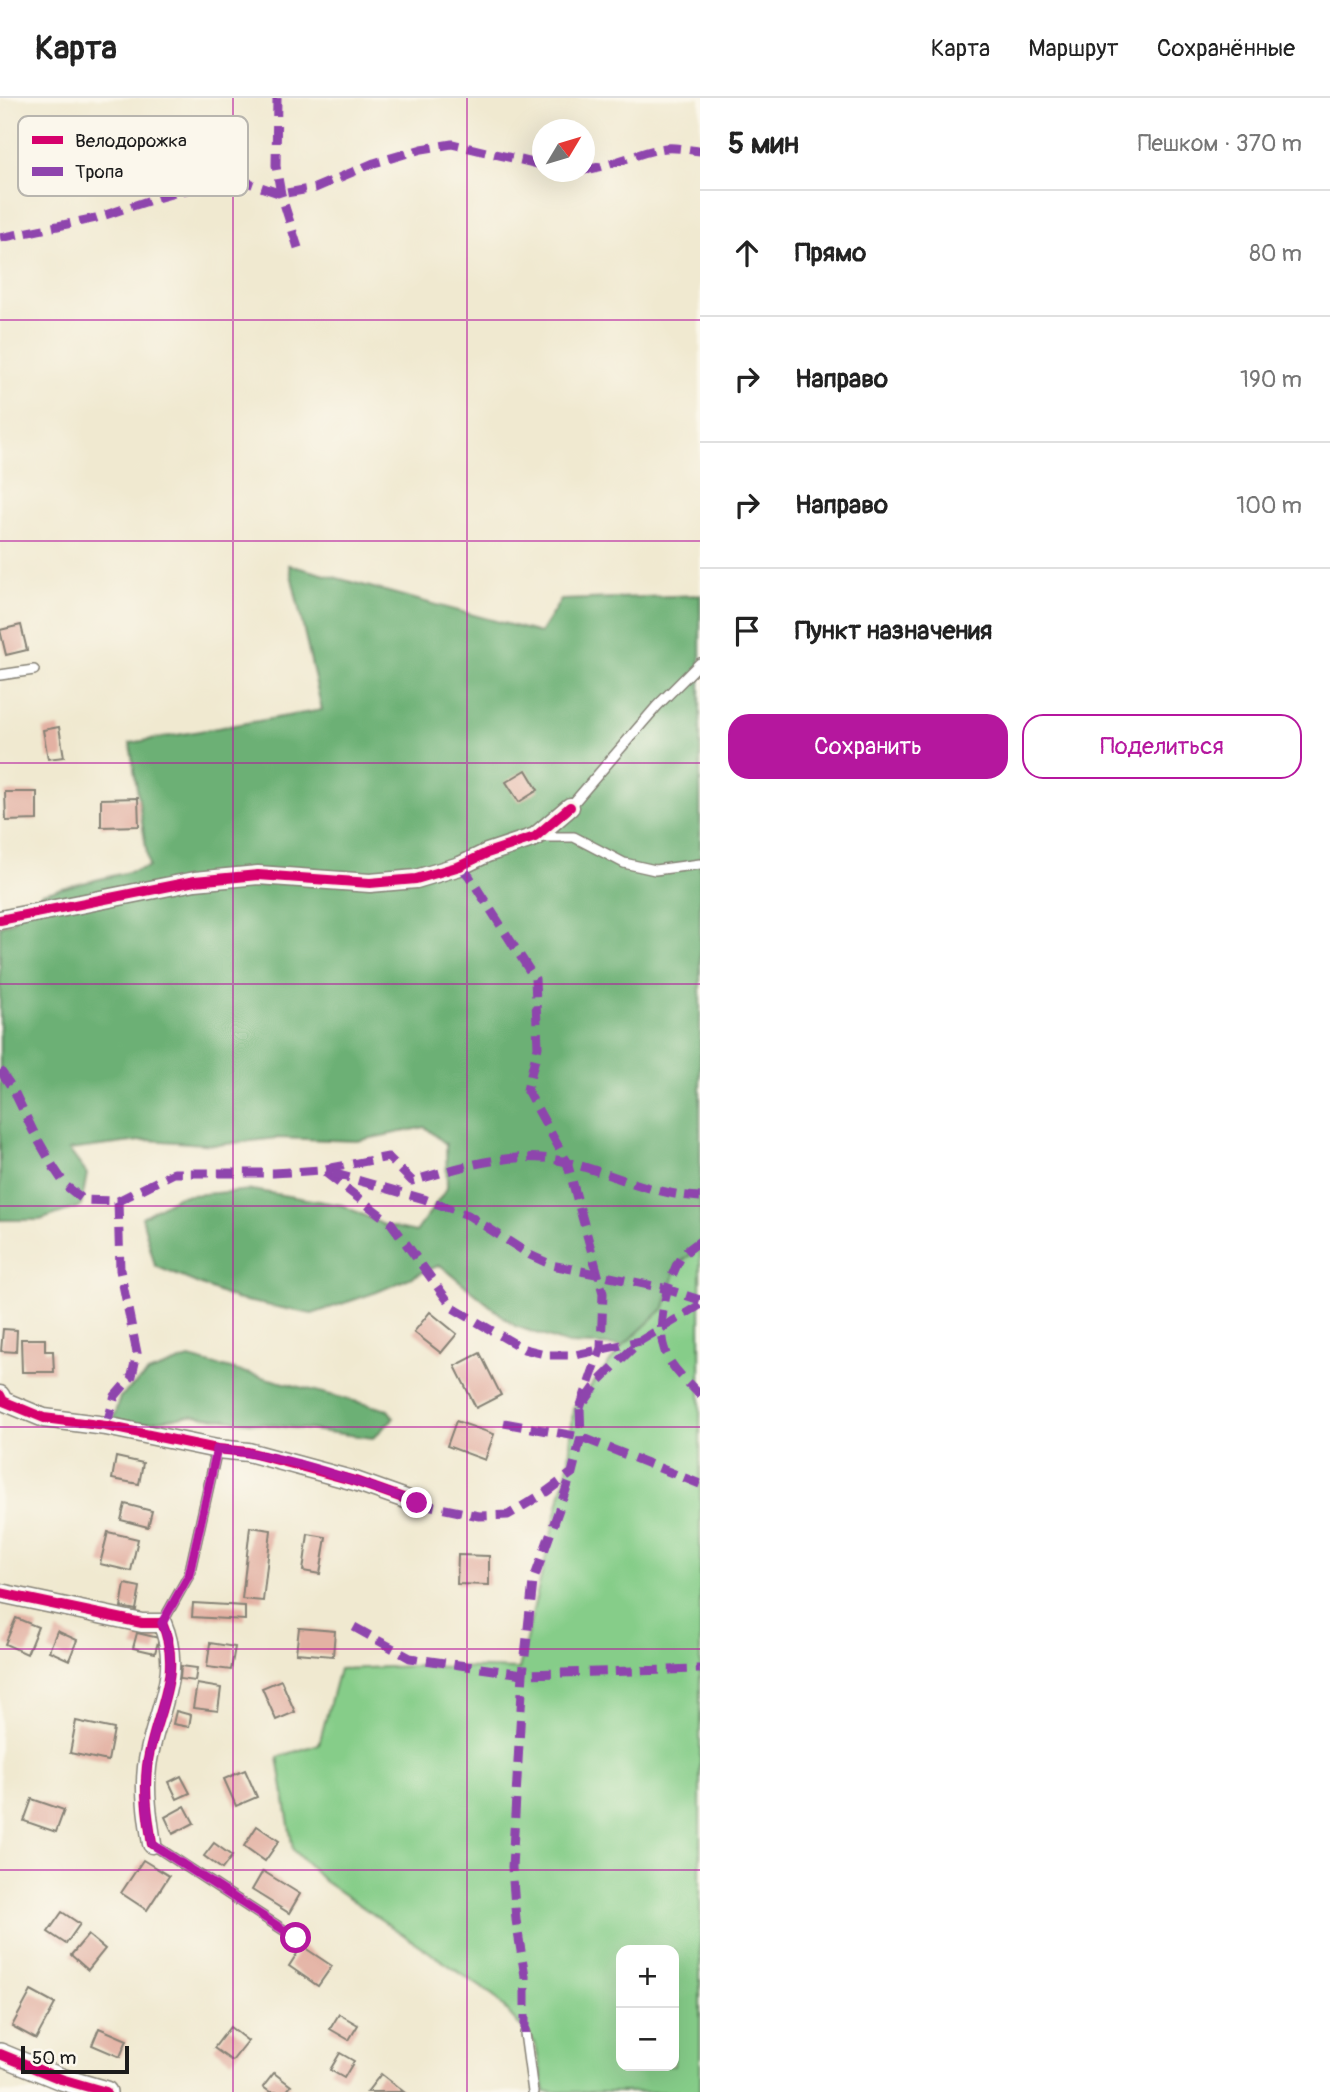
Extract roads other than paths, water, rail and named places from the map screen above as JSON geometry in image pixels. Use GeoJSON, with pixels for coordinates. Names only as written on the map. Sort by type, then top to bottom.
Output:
{"type":"FeatureCollection","features":[{"type":"Feature","properties":{"kind":"street"},"geometry":{"type":"LineString","coordinates":[[0,920],[195,881],[258,875],[370,883],[416,879],[460,866],[487,853],[535,837],[570,807]]}},
{"type":"Feature","properties":{"kind":"street"},"geometry":{"type":"LineString","coordinates":[[0,1395],[3,1401],[44,1418],[106,1426],[217,1449],[248,1452],[355,1481],[417,1503]]}},
{"type":"Feature","properties":{"kind":"street"},"geometry":{"type":"LineString","coordinates":[[0,1593],[142,1623],[162,1623],[170,1642],[170,1676],[147,1765],[145,1798],[152,1844]]}},
{"type":"Feature","properties":{"kind":"street"},"geometry":{"type":"LineString","coordinates":[[0,2054],[58,2085],[106,2092]]}},
{"type":"Feature","properties":{"kind":"lane"},"geometry":{"type":"LineString","coordinates":[[570,807],[657,706],[700,663]]}},
{"type":"Feature","properties":{"kind":"lane"},"geometry":{"type":"LineString","coordinates":[[0,675],[34,670]]}},
{"type":"Feature","properties":{"kind":"lane"},"geometry":{"type":"LineString","coordinates":[[535,837],[574,836],[624,863],[655,870],[700,864]]}},
{"type":"Feature","properties":{"kind":"lane"},"geometry":{"type":"LineString","coordinates":[[162,1623],[189,1575],[217,1449]]}},
{"type":"Feature","properties":{"kind":"lane"},"geometry":{"type":"LineString","coordinates":[[152,1844],[296,1938]]}},
{"type":"Feature","properties":{"kind":"lane"},"geometry":{"type":"LineString","coordinates":[[525,2033],[533,2092]]}}]}
